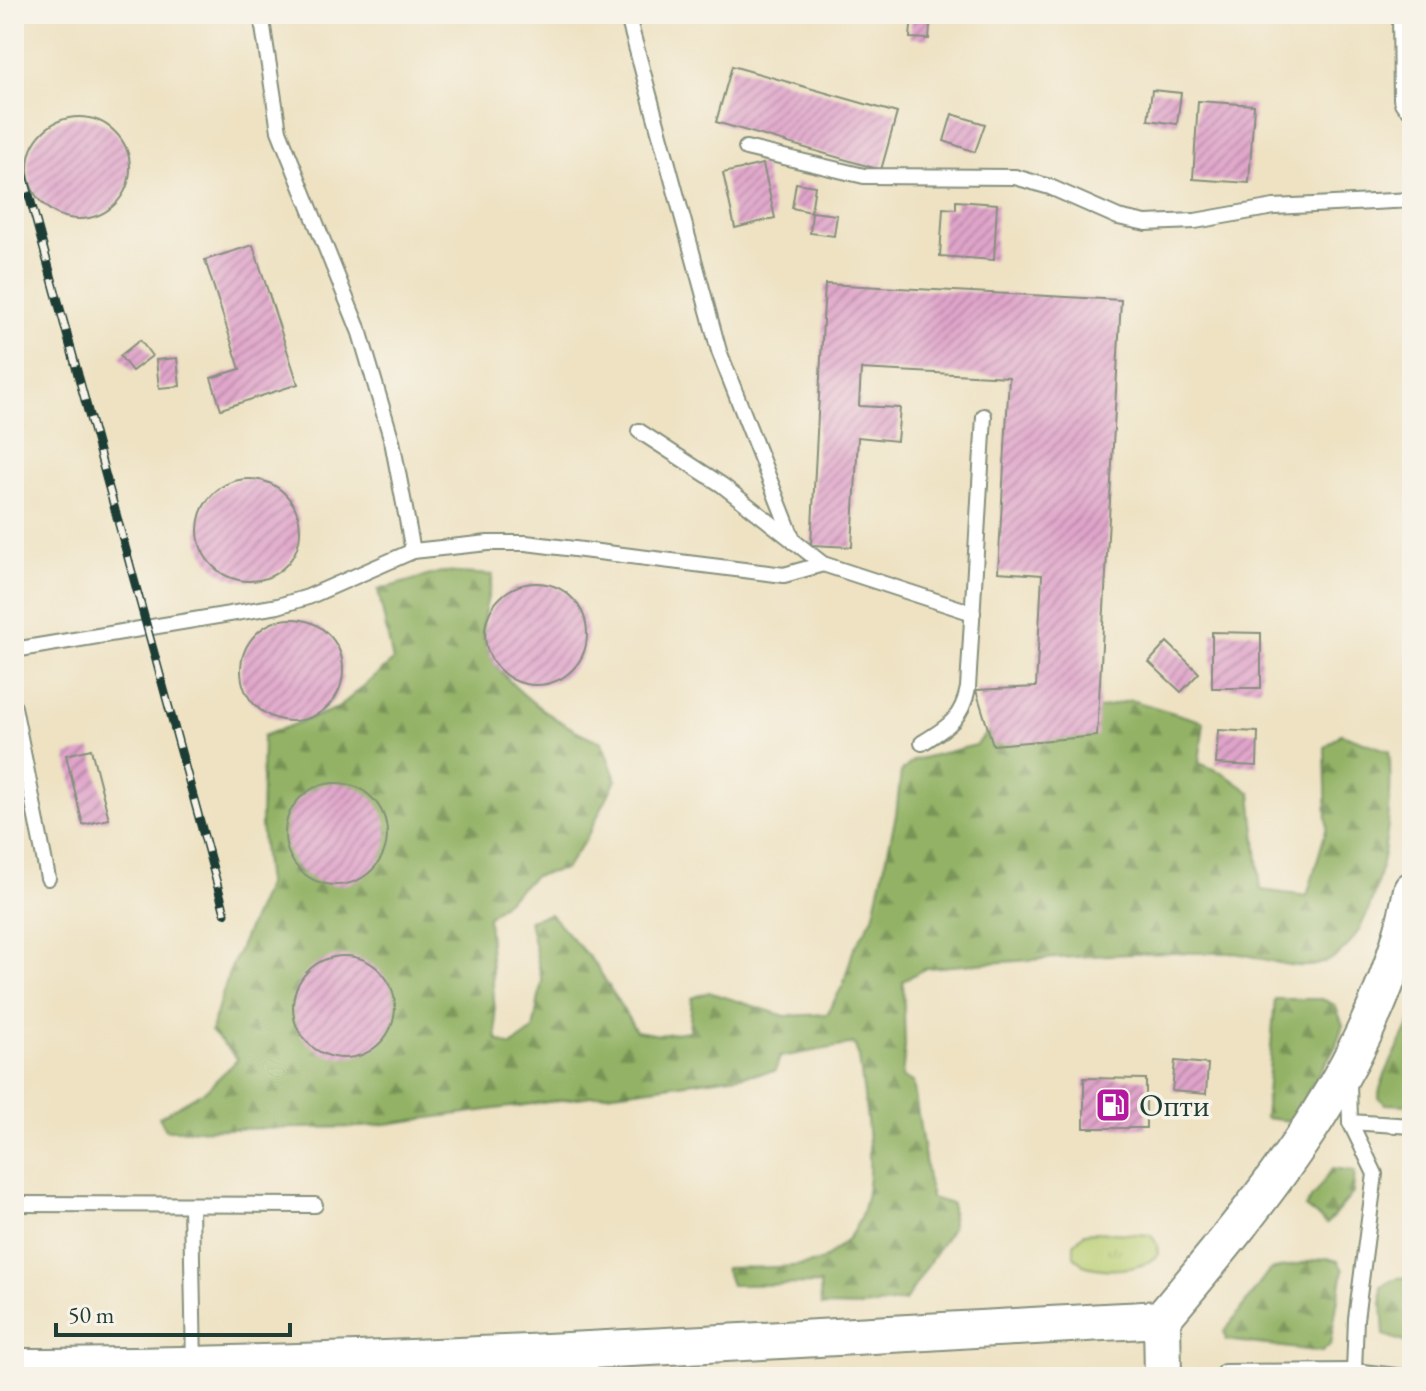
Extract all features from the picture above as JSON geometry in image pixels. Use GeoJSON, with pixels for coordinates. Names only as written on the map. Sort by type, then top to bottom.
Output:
{"type":"FeatureCollection","features":[{"type":"Feature","properties":{"kind":"street"},"geometry":{"type":"LineString","coordinates":[[1411,14],[1412,98]]}},
{"type":"Feature","properties":{"kind":"street"},"geometry":{"type":"LineString","coordinates":[[1163,1377],[1162,1319],[1241,1223],[1349,1069],[1390,976],[1412,890]]}},
{"type":"Feature","properties":{"kind":"street"},"geometry":{"type":"LineString","coordinates":[[29,1370],[444,1357],[1162,1319]]}},
{"type":"Feature","properties":{"kind":"lane"},"geometry":{"type":"LineString","coordinates":[[261,14],[279,131],[360,333],[401,481],[413,551]]}},
{"type":"Feature","properties":{"kind":"lane"},"geometry":{"type":"LineString","coordinates":[[629,21],[719,351],[794,542]]}},
{"type":"Feature","properties":{"kind":"lane"},"geometry":{"type":"LineString","coordinates":[[746,148],[864,176],[1015,177],[1050,187],[1118,217],[1146,223],[1184,222],[1274,207],[1412,200]]}},
{"type":"Feature","properties":{"kind":"lane"},"geometry":{"type":"LineString","coordinates":[[922,743],[945,729],[964,709],[973,613],[984,416]]}},
{"type":"Feature","properties":{"kind":"lane"},"geometry":{"type":"LineString","coordinates":[[639,431],[722,485],[823,564],[973,613]]}},
{"type":"Feature","properties":{"kind":"lane"},"geometry":{"type":"LineString","coordinates":[[14,650],[278,606],[308,597],[413,551],[488,543],[526,543],[784,575],[823,564]]}},
{"type":"Feature","properties":{"kind":"lane"},"geometry":{"type":"LineString","coordinates":[[14,707],[48,878]]}},
{"type":"Feature","properties":{"kind":"lane"},"geometry":{"type":"LineString","coordinates":[[1349,1069],[1350,1122],[1375,1174],[1356,1319],[1354,1374]]}},
{"type":"Feature","properties":{"kind":"lane"},"geometry":{"type":"LineString","coordinates":[[1350,1122],[1412,1126]]}},
{"type":"Feature","properties":{"kind":"lane"},"geometry":{"type":"LineString","coordinates":[[14,1204],[315,1205]]}},
{"type":"Feature","properties":{"kind":"lane"},"geometry":{"type":"LineString","coordinates":[[191,1205],[194,1366]]}},
{"type":"Feature","properties":{"kind":"lane"},"geometry":{"type":"LineString","coordinates":[[1224,1372],[1405,1377]]}},
{"type":"Feature","properties":{"kind":"green space"},"geometry":{"type":"Polygon","coordinates":[[[441,572],[493,575],[483,622],[490,654],[500,670],[531,701],[568,726],[602,742],[616,780],[586,839],[565,869],[534,876],[488,917],[497,1040],[511,1046],[533,1030],[542,981],[529,920],[550,914],[596,965],[636,1031],[659,1035],[689,1031],[692,998],[709,992],[785,1016],[827,1014],[843,985],[853,951],[873,917],[896,815],[901,772],[914,760],[976,745],[999,720],[1056,720],[1131,700],[1204,722],[1199,763],[1223,773],[1251,793],[1261,890],[1307,896],[1327,827],[1325,747],[1341,734],[1389,751],[1387,835],[1372,900],[1360,927],[1345,949],[1325,962],[1313,965],[1289,965],[1230,953],[1116,955],[926,968],[903,981],[905,1046],[902,1078],[913,1082],[931,1198],[952,1204],[952,1227],[905,1301],[864,1307],[821,1306],[820,1284],[731,1285],[725,1268],[783,1267],[820,1261],[853,1232],[863,1210],[869,1159],[859,1057],[854,1044],[780,1057],[775,1071],[364,1127],[166,1130],[159,1117],[206,1090],[238,1059],[211,1031],[229,973],[267,885],[261,825],[263,736],[338,708],[393,661],[378,590],[441,572]]]}},
{"type":"Feature","properties":{"kind":"green space"},"geometry":{"type":"Polygon","coordinates":[[[1275,999],[1322,999],[1335,1005],[1343,1025],[1335,1047],[1291,1121],[1265,1118],[1275,999]]]}},
{"type":"Feature","properties":{"kind":"green space"},"geometry":{"type":"Polygon","coordinates":[[[1412,1018],[1412,1105],[1386,1104],[1379,1098],[1382,1082],[1412,1018]]]}},
{"type":"Feature","properties":{"kind":"green space"},"geometry":{"type":"Polygon","coordinates":[[[1333,1168],[1355,1171],[1353,1193],[1327,1224],[1305,1207],[1333,1168]]]}},
{"type":"Feature","properties":{"kind":"green space"},"geometry":{"type":"Polygon","coordinates":[[[1085,1233],[1151,1235],[1157,1244],[1158,1254],[1143,1264],[1123,1269],[1083,1265],[1074,1256],[1074,1244],[1085,1233]]]}},
{"type":"Feature","properties":{"kind":"green space"},"geometry":{"type":"Polygon","coordinates":[[[1327,1258],[1338,1261],[1343,1270],[1330,1345],[1322,1352],[1226,1340],[1224,1332],[1270,1270],[1327,1258]]]}},
{"type":"Feature","properties":{"kind":"green space"},"geometry":{"type":"Polygon","coordinates":[[[1412,1277],[1412,1345],[1384,1335],[1381,1286],[1397,1278],[1412,1277]]]}},
{"type":"Feature","properties":{"kind":"building"},"geometry":{"type":"Polygon","coordinates":[[[912,14],[931,14],[929,39],[910,38],[912,14]]]}},
{"type":"Feature","properties":{"kind":"building"},"geometry":{"type":"Polygon","coordinates":[[[1216,14],[1285,14],[1284,22],[1216,14]]]}},
{"type":"Feature","properties":{"kind":"building"},"geometry":{"type":"Polygon","coordinates":[[[732,66],[897,113],[881,170],[716,122],[732,66]]]}},
{"type":"Feature","properties":{"kind":"building"},"geometry":{"type":"Polygon","coordinates":[[[1152,90],[1181,93],[1177,124],[1148,120],[1152,90]]]}},
{"type":"Feature","properties":{"kind":"building"},"geometry":{"type":"Polygon","coordinates":[[[1198,101],[1254,105],[1249,183],[1193,179],[1198,101]]]}},
{"type":"Feature","properties":{"kind":"building"},"geometry":{"type":"Polygon","coordinates":[[[952,114],[985,124],[975,152],[944,141],[952,114]]]}},
{"type":"Feature","properties":{"kind":"building"},"geometry":{"type":"Polygon","coordinates":[[[79,117],[99,121],[115,132],[126,148],[130,168],[126,188],[115,204],[99,215],[79,219],[59,215],[43,204],[32,188],[28,168],[32,148],[43,132],[59,121],[79,117]]]}},
{"type":"Feature","properties":{"kind":"building"},"geometry":{"type":"Polygon","coordinates":[[[763,164],[775,218],[735,228],[723,173],[763,164]]]}},
{"type":"Feature","properties":{"kind":"building"},"geometry":{"type":"Polygon","coordinates":[[[796,183],[815,186],[811,212],[792,208],[796,183]]]}},
{"type":"Feature","properties":{"kind":"building"},"geometry":{"type":"Polygon","coordinates":[[[956,201],[997,204],[994,260],[940,256],[943,208],[956,209],[956,201]]]}},
{"type":"Feature","properties":{"kind":"building"},"geometry":{"type":"Polygon","coordinates":[[[812,212],[837,215],[834,236],[810,233],[812,212]]]}},
{"type":"Feature","properties":{"kind":"building"},"geometry":{"type":"Polygon","coordinates":[[[253,245],[298,384],[221,409],[211,378],[240,369],[205,260],[253,245]]]}},
{"type":"Feature","properties":{"kind":"building"},"geometry":{"type":"Polygon","coordinates":[[[825,284],[1121,300],[1097,736],[993,745],[976,690],[1036,687],[1042,575],[998,572],[1009,377],[861,369],[859,406],[900,408],[897,441],[858,437],[852,547],[811,545],[825,284]]]}},
{"type":"Feature","properties":{"kind":"building"},"geometry":{"type":"Polygon","coordinates":[[[140,340],[152,356],[132,371],[120,356],[140,340]]]}},
{"type":"Feature","properties":{"kind":"building"},"geometry":{"type":"Polygon","coordinates":[[[177,358],[180,386],[159,388],[156,360],[177,358]]]}},
{"type":"Feature","properties":{"kind":"building"},"geometry":{"type":"Polygon","coordinates":[[[249,479],[269,483],[285,494],[296,510],[300,530],[296,550],[285,566],[269,577],[249,581],[229,577],[213,566],[202,550],[198,530],[202,510],[213,494],[229,483],[249,479]]]}},
{"type":"Feature","properties":{"kind":"building"},"geometry":{"type":"Polygon","coordinates":[[[536,583],[556,587],[572,598],[583,614],[587,634],[583,654],[572,670],[556,681],[536,685],[516,681],[500,670],[489,654],[485,634],[489,614],[500,598],[516,587],[536,583]]]}},
{"type":"Feature","properties":{"kind":"building"},"geometry":{"type":"Polygon","coordinates":[[[292,619],[312,623],[328,634],[339,650],[343,670],[339,690],[328,706],[312,717],[292,721],[272,717],[256,706],[245,690],[241,670],[245,650],[256,634],[272,623],[292,619]]]}},
{"type":"Feature","properties":{"kind":"building"},"geometry":{"type":"Polygon","coordinates":[[[1212,632],[1261,633],[1261,688],[1212,688],[1212,632]]]}},
{"type":"Feature","properties":{"kind":"building"},"geometry":{"type":"Polygon","coordinates":[[[1167,642],[1199,673],[1181,692],[1149,662],[1167,642]]]}},
{"type":"Feature","properties":{"kind":"building"},"geometry":{"type":"Polygon","coordinates":[[[1218,730],[1258,732],[1257,766],[1216,764],[1218,730]]]}},
{"type":"Feature","properties":{"kind":"building"},"geometry":{"type":"Polygon","coordinates":[[[91,749],[109,819],[83,825],[66,755],[91,749]]]}},
{"type":"Feature","properties":{"kind":"building"},"geometry":{"type":"Polygon","coordinates":[[[336,783],[356,787],[372,798],[383,814],[387,834],[383,854],[372,870],[356,881],[336,885],[316,881],[300,870],[289,854],[285,834],[289,814],[300,798],[316,787],[336,783]]]}},
{"type":"Feature","properties":{"kind":"building"},"geometry":{"type":"Polygon","coordinates":[[[344,956],[364,960],[380,971],[391,987],[395,1007],[391,1027],[380,1043],[364,1054],[344,1058],[324,1054],[308,1043],[297,1027],[293,1007],[297,987],[308,971],[324,960],[344,956]]]}},
{"type":"Feature","properties":{"kind":"building"},"geometry":{"type":"Polygon","coordinates":[[[1175,1061],[1208,1064],[1206,1094],[1172,1091],[1175,1061]]]}},
{"type":"Feature","properties":{"kind":"building"},"geometry":{"type":"Polygon","coordinates":[[[1084,1078],[1146,1079],[1146,1128],[1084,1128],[1084,1078]]]}},
{"type":"Feature","properties":{"kind":"railway"},"geometry":{"type":"LineString","coordinates":[[14,140],[225,913]]}},
{"type":"Feature","properties":{"kind":"place","name":"Опти"},"geometry":{"type":"Point","coordinates":[1113,1105]}}]}
